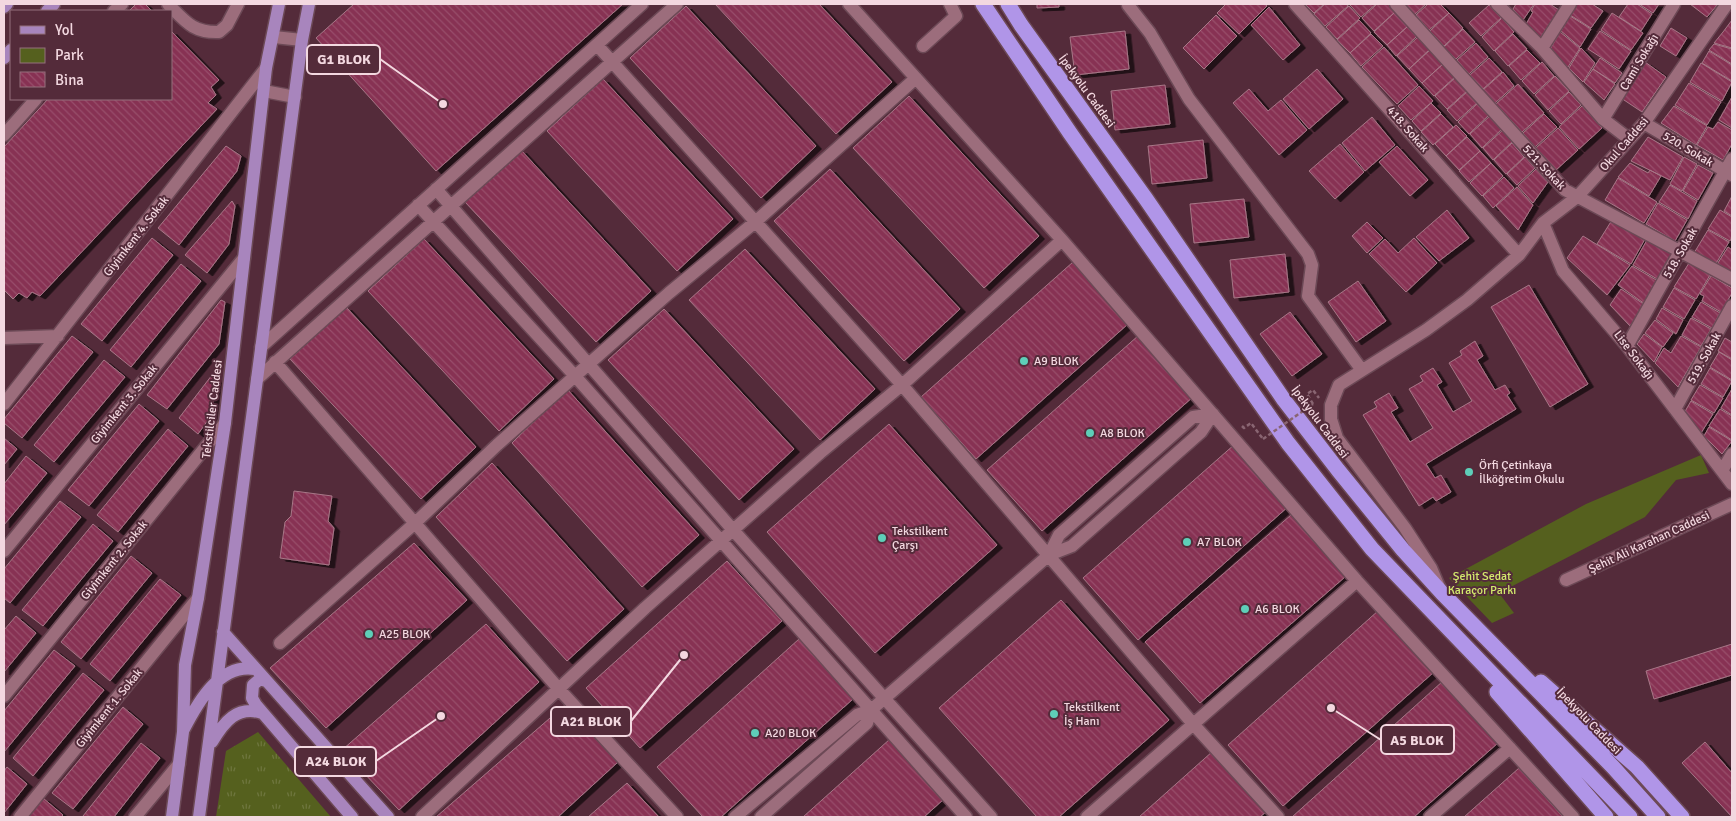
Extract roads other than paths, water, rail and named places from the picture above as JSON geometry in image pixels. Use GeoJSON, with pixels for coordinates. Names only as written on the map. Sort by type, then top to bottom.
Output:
{"type":"FeatureCollection","features":[{"type":"Feature","properties":{"kind":"highway"},"geometry":{"type":"LineString","coordinates":[[983,4],[1070,133],[1288,443],[1372,548],[1455,637],[1630,817]]}},
{"type":"Feature","properties":{"kind":"highway","name":"İpekyolu Caddesi"},"geometry":{"type":"LineString","coordinates":[[1008,4],[1021,25],[1146,198],[1284,400],[1403,550],[1442,593],[1613,767],[1658,817]]}},
{"type":"Feature","properties":{"kind":"highway"},"geometry":{"type":"LineString","coordinates":[[1015,4],[1021,25]]}},
{"type":"Feature","properties":{"kind":"highway"},"geometry":{"type":"LineString","coordinates":[[1455,637],[1503,700],[1606,817]]}},
{"type":"Feature","properties":{"kind":"highway"},"geometry":{"type":"LineString","coordinates":[[1502,653],[1557,695],[1637,767],[1682,817]]}},
{"type":"Feature","properties":{"kind":"main road"},"geometry":{"type":"LineString","coordinates":[[4,7],[7,4]]}},
{"type":"Feature","properties":{"kind":"main road","name":"Tekstilciler Caddesi"},"geometry":{"type":"LineString","coordinates":[[172,817],[183,732],[185,666],[198,598],[225,423],[266,68],[274,37],[279,4]]}},
{"type":"Feature","properties":{"kind":"main road"},"geometry":{"type":"LineString","coordinates":[[199,817],[302,40],[309,4]]}},
{"type":"Feature","properties":{"kind":"main road"},"geometry":{"type":"LineString","coordinates":[[223,632],[388,817]]}},
{"type":"Feature","properties":{"kind":"main road"},"geometry":{"type":"LineString","coordinates":[[183,732],[194,710],[218,680],[238,668],[255,669]]}},
{"type":"Feature","properties":{"kind":"main road"},"geometry":{"type":"LineString","coordinates":[[266,681],[257,680],[252,689],[252,698],[262,714],[352,817]]}},
{"type":"Feature","properties":{"kind":"main road"},"geometry":{"type":"LineString","coordinates":[[209,745],[221,728],[241,711],[252,710],[262,714]]}},
{"type":"Feature","properties":{"kind":"street"},"geometry":{"type":"LineString","coordinates":[[168,4],[190,26],[204,32],[219,32],[227,25],[238,4]]}},
{"type":"Feature","properties":{"kind":"street"},"geometry":{"type":"LineString","coordinates":[[261,347],[642,4]]}},
{"type":"Feature","properties":{"kind":"street"},"geometry":{"type":"LineString","coordinates":[[257,379],[677,4]]}},
{"type":"Feature","properties":{"kind":"street"},"geometry":{"type":"LineString","coordinates":[[848,4],[1062,240],[1357,581],[1573,817]]}},
{"type":"Feature","properties":{"kind":"street"},"geometry":{"type":"LineString","coordinates":[[923,46],[956,16],[950,4]]}},
{"type":"Feature","properties":{"kind":"street"},"geometry":{"type":"LineString","coordinates":[[1127,4],[1150,33],[1189,99],[1308,254],[1312,265],[1308,296],[1361,370]]}},
{"type":"Feature","properties":{"kind":"street","name":"418. Sokak"},"geometry":{"type":"LineString","coordinates":[[1295,4],[1519,255]]}},
{"type":"Feature","properties":{"kind":"street","name":"521. Sokak"},"geometry":{"type":"LineString","coordinates":[[1396,4],[1565,190],[1732,279]]}},
{"type":"Feature","properties":{"kind":"street"},"geometry":{"type":"LineString","coordinates":[[1497,4],[1542,48],[1603,119],[1629,139]]}},
{"type":"Feature","properties":{"kind":"street"},"geometry":{"type":"LineString","coordinates":[[1542,48],[1570,4]]}},
{"type":"Feature","properties":{"kind":"street","name":"Cami Sokağı"},"geometry":{"type":"LineString","coordinates":[[1603,119],[1674,4]]}},
{"type":"Feature","properties":{"kind":"street","name":"Okul Caddesi"},"geometry":{"type":"LineString","coordinates":[[1442,593],[1431,568],[1405,528],[1337,438],[1331,420],[1331,405],[1338,385],[1426,330],[1466,300],[1519,255],[1543,223],[1577,197],[1644,123],[1727,4]]}},
{"type":"Feature","properties":{"kind":"street"},"geometry":{"type":"LineString","coordinates":[[274,37],[302,40]]}},
{"type":"Feature","properties":{"kind":"street"},"geometry":{"type":"LineString","coordinates":[[597,45],[754,223],[902,386],[1194,725],[1278,817]]}},
{"type":"Feature","properties":{"kind":"street","name":"Giyimkent 4. Sokak"},"geometry":{"type":"LineString","coordinates":[[4,404],[266,68]]}},
{"type":"Feature","properties":{"kind":"street"},"geometry":{"type":"LineString","coordinates":[[280,643],[414,524],[497,445],[754,223],[916,78]]}},
{"type":"Feature","properties":{"kind":"street"},"geometry":{"type":"LineString","coordinates":[[264,91],[295,96]]}},
{"type":"Feature","properties":{"kind":"street"},"geometry":{"type":"LineString","coordinates":[[4,135],[35,100]]}},
{"type":"Feature","properties":{"kind":"street","name":"520. Sokak"},"geometry":{"type":"LineString","coordinates":[[1644,123],[1729,174]]}},
{"type":"Feature","properties":{"kind":"street","name":"518. Sokak"},"geometry":{"type":"LineString","coordinates":[[1627,346],[1681,251],[1729,174],[1732,160]]}},
{"type":"Feature","properties":{"kind":"street"},"geometry":{"type":"LineString","coordinates":[[436,189],[733,530],[991,817]]}},
{"type":"Feature","properties":{"kind":"street"},"geometry":{"type":"LineString","coordinates":[[418,205],[575,376],[720,542],[966,817]]}},
{"type":"Feature","properties":{"kind":"street","name":"Lise Sokağı"},"geometry":{"type":"LineString","coordinates":[[1543,223],[1563,271],[1627,346],[1732,484]]}},
{"type":"Feature","properties":{"kind":"street"},"geometry":{"type":"LineString","coordinates":[[422,817],[558,688],[733,530],[902,386],[1062,240]]}},
{"type":"Feature","properties":{"kind":"street","name":"Giyimkent 3. Sokak"},"geometry":{"type":"LineString","coordinates":[[4,551],[244,258]]}},
{"type":"Feature","properties":{"kind":"street","name":"519. Sokak"},"geometry":{"type":"LineString","coordinates":[[1675,409],[1732,306]]}},
{"type":"Feature","properties":{"kind":"street"},"geometry":{"type":"LineString","coordinates":[[4,338],[58,336]]}},
{"type":"Feature","properties":{"kind":"street"},"geometry":{"type":"LineString","coordinates":[[275,362],[558,688],[677,817]]}},
{"type":"Feature","properties":{"kind":"street"},"geometry":{"type":"LineString","coordinates":[[735,817],[857,715],[871,710],[1048,555],[1072,546],[1202,432],[1213,414]]}},
{"type":"Feature","properties":{"kind":"street","name":"Giyimkent 2. Sokak"},"geometry":{"type":"LineString","coordinates":[[4,696],[225,423]]}},
{"type":"Feature","properties":{"kind":"street"},"geometry":{"type":"LineString","coordinates":[[1723,470],[1732,454]]}},
{"type":"Feature","properties":{"kind":"street","name":"Şehit Ali Karahan Caddesi"},"geometry":{"type":"LineString","coordinates":[[1566,580],[1732,504]]}},
{"type":"Feature","properties":{"kind":"street"},"geometry":{"type":"LineString","coordinates":[[1087,817],[1357,581]]}},
{"type":"Feature","properties":{"kind":"street","name":"Giyimkent 1. Sokak"},"geometry":{"type":"LineString","coordinates":[[20,817],[198,598]]}},
{"type":"Feature","properties":{"kind":"street"},"geometry":{"type":"LineString","coordinates":[[761,817],[867,723],[871,710]]}},
{"type":"Feature","properties":{"kind":"street"},"geometry":{"type":"LineString","coordinates":[[1430,817],[1510,748]]}},
{"type":"Feature","properties":{"kind":"street"},"geometry":{"type":"LineString","coordinates":[[135,817],[179,764]]}},
{"type":"Feature","properties":{"kind":"place","name":"G1 BLOK"},"geometry":{"type":"Point","coordinates":[443,104]}},
{"type":"Feature","properties":{"kind":"place","name":"A9 BLOK"},"geometry":{"type":"Point","coordinates":[1024,361]}},
{"type":"Feature","properties":{"kind":"place","name":"A8 BLOK"},"geometry":{"type":"Point","coordinates":[1090,433]}},
{"type":"Feature","properties":{"kind":"place","name":"Örfi Çetinkaya İlköğretim Okulu"},"geometry":{"type":"Point","coordinates":[1469,472]}},
{"type":"Feature","properties":{"kind":"place","name":"Tekstilkent Çarşı"},"geometry":{"type":"Point","coordinates":[882,538]}},
{"type":"Feature","properties":{"kind":"place","name":"A7 BLOK"},"geometry":{"type":"Point","coordinates":[1187,542]}},
{"type":"Feature","properties":{"kind":"place","name":"A6 BLOK"},"geometry":{"type":"Point","coordinates":[1245,609]}},
{"type":"Feature","properties":{"kind":"place","name":"A25 BLOK"},"geometry":{"type":"Point","coordinates":[369,634]}},
{"type":"Feature","properties":{"kind":"place","name":"A21 BLOK"},"geometry":{"type":"Point","coordinates":[684,655]}},
{"type":"Feature","properties":{"kind":"place","name":"A5 BLOK"},"geometry":{"type":"Point","coordinates":[1331,708]}},
{"type":"Feature","properties":{"kind":"place","name":"Tekstilkent İş Hanı"},"geometry":{"type":"Point","coordinates":[1054,714]}},
{"type":"Feature","properties":{"kind":"place","name":"A24 BLOK"},"geometry":{"type":"Point","coordinates":[441,716]}},
{"type":"Feature","properties":{"kind":"place","name":"A20 BLOK"},"geometry":{"type":"Point","coordinates":[755,733]}},
{"type":"Feature","properties":{"kind":"park label","name":"Şehit Sedat Karaçor Parkı"},"geometry":{"type":"Point","coordinates":[1482,583]}}]}
